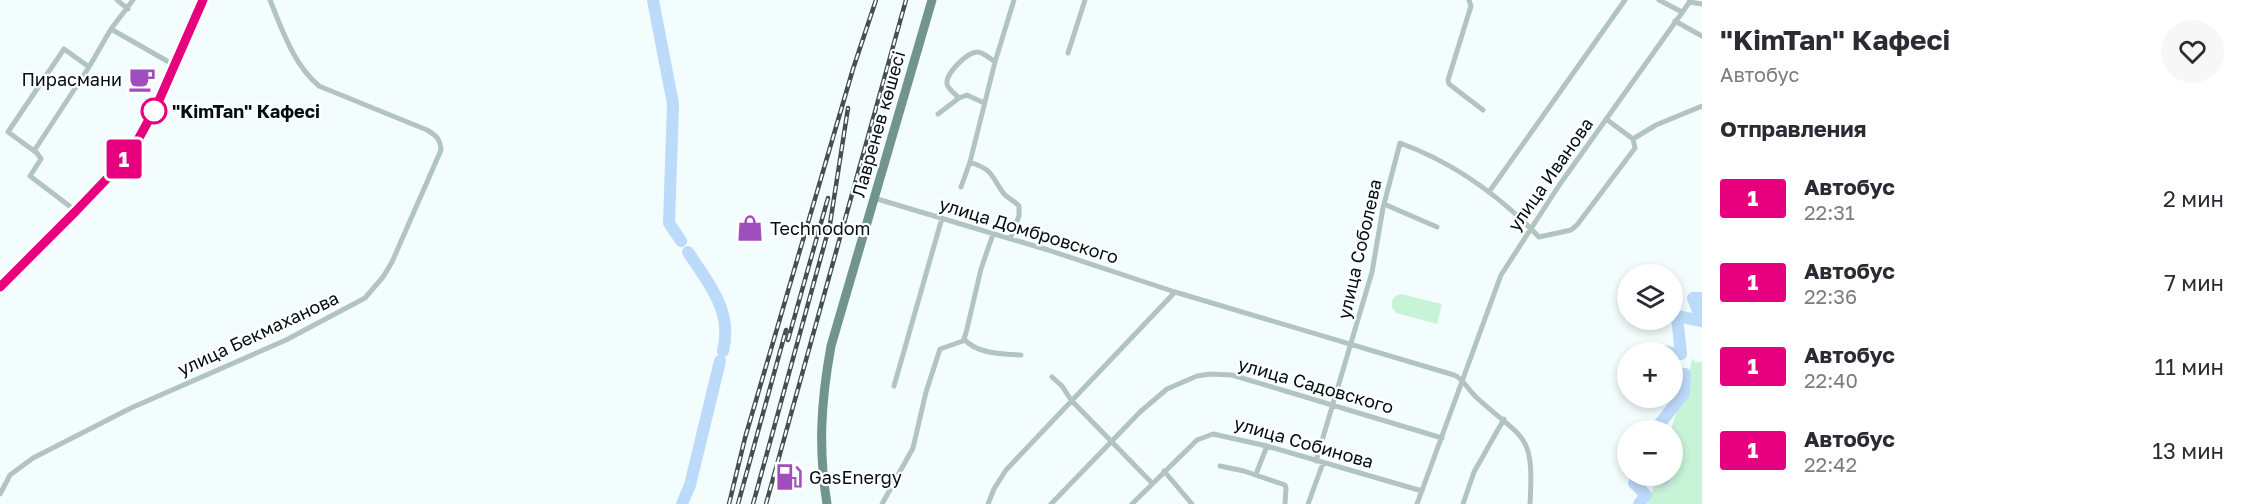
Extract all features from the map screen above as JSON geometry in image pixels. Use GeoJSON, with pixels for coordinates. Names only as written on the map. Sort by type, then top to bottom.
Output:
{"type":"FeatureCollection","features":[{"type":"Feature","properties":{"kind":"main road"},"geometry":{"type":"LineString","coordinates":[[0,287],[76,211],[134,147],[157,105],[203,0]]}},
{"type":"Feature","properties":{"kind":"main road","name":"Лавренев көшесі"},"geometry":{"type":"LineString","coordinates":[[827,504],[821,469],[820,429],[831,346],[932,0]]}},
{"type":"Feature","properties":{"kind":"street"},"geometry":{"type":"LineString","coordinates":[[117,0],[128,9]]}},
{"type":"Feature","properties":{"kind":"street"},"geometry":{"type":"LineString","coordinates":[[34,151],[111,29],[133,0]]}},
{"type":"Feature","properties":{"kind":"street","name":"улица Бекмаханова"},"geometry":{"type":"LineString","coordinates":[[0,494],[10,475],[33,458],[131,408],[286,340],[365,298],[383,277],[441,150],[440,141],[436,135],[427,130],[319,86],[307,76],[285,37],[270,0]]}},
{"type":"Feature","properties":{"kind":"street"},"geometry":{"type":"LineString","coordinates":[[961,187],[970,162],[995,62],[1014,0]]}},
{"type":"Feature","properties":{"kind":"street"},"geometry":{"type":"LineString","coordinates":[[1068,53],[1085,0]]}},
{"type":"Feature","properties":{"kind":"street"},"geometry":{"type":"LineString","coordinates":[[1469,0],[1471,6],[1448,80],[1449,84],[1483,110]]}},
{"type":"Feature","properties":{"kind":"street"},"geometry":{"type":"LineString","coordinates":[[1489,192],[1626,0]]}},
{"type":"Feature","properties":{"kind":"street"},"geometry":{"type":"LineString","coordinates":[[1659,0],[1682,12]]}},
{"type":"Feature","properties":{"kind":"street"},"geometry":{"type":"LineString","coordinates":[[1690,1],[1702,4]]}},
{"type":"Feature","properties":{"kind":"street","name":"улица Иванова"},"geometry":{"type":"LineString","coordinates":[[1417,504],[1501,275],[1530,228],[1690,1]]}},
{"type":"Feature","properties":{"kind":"street"},"geometry":{"type":"LineString","coordinates":[[1675,21],[1702,36]]}},
{"type":"Feature","properties":{"kind":"street"},"geometry":{"type":"LineString","coordinates":[[111,29],[174,65]]}},
{"type":"Feature","properties":{"kind":"street"},"geometry":{"type":"LineString","coordinates":[[76,211],[30,176],[41,159],[8,132],[64,49],[89,67]]}},
{"type":"Feature","properties":{"kind":"street"},"geometry":{"type":"LineString","coordinates":[[959,98],[949,88],[948,76],[965,57],[974,52],[980,52],[995,62]]}},
{"type":"Feature","properties":{"kind":"street"},"geometry":{"type":"LineString","coordinates":[[938,114],[959,98],[967,95],[984,103]]}},
{"type":"Feature","properties":{"kind":"street"},"geometry":{"type":"LineString","coordinates":[[1633,139],[1656,125],[1702,106]]}},
{"type":"Feature","properties":{"kind":"street"},"geometry":{"type":"LineString","coordinates":[[1530,228],[1539,237],[1571,230],[1635,148],[1633,139],[1606,119]]}},
{"type":"Feature","properties":{"kind":"street","name":"улица Соболева"},"geometry":{"type":"LineString","coordinates":[[1316,460],[1377,254],[1384,204],[1400,143],[1443,161],[1489,192],[1530,228]]}},
{"type":"Feature","properties":{"kind":"street"},"geometry":{"type":"LineString","coordinates":[[970,162],[985,167],[1006,196],[1019,206],[1019,216],[1010,239]]}},
{"type":"Feature","properties":{"kind":"street","name":"улица Домбровского"},"geometry":{"type":"LineString","coordinates":[[874,198],[1175,292],[1429,366],[1454,375],[1463,381]]}},
{"type":"Feature","properties":{"kind":"street"},"geometry":{"type":"LineString","coordinates":[[1384,204],[1437,227]]}},
{"type":"Feature","properties":{"kind":"street"},"geometry":{"type":"LineString","coordinates":[[894,386],[942,218]]}},
{"type":"Feature","properties":{"kind":"street"},"geometry":{"type":"LineString","coordinates":[[964,339],[993,234]]}},
{"type":"Feature","properties":{"kind":"street"},"geometry":{"type":"LineString","coordinates":[[988,504],[1006,470],[1175,292]]}},
{"type":"Feature","properties":{"kind":"street"},"geometry":{"type":"LineString","coordinates":[[964,339],[969,345],[996,354],[1021,355]]}},
{"type":"Feature","properties":{"kind":"street"},"geometry":{"type":"LineString","coordinates":[[882,504],[913,448],[926,392],[940,349],[964,339]]}},
{"type":"Feature","properties":{"kind":"street","name":"улица Садовского"},"geometry":{"type":"LineString","coordinates":[[1051,504],[1111,441],[1167,389],[1197,376],[1232,375],[1442,438]]}},
{"type":"Feature","properties":{"kind":"street"},"geometry":{"type":"LineString","coordinates":[[1052,377],[1062,386],[1071,400],[1152,483]]}},
{"type":"Feature","properties":{"kind":"street"},"geometry":{"type":"LineString","coordinates":[[1463,381],[1475,397],[1504,419],[1525,441],[1530,454],[1532,470],[1530,504]]}},
{"type":"Feature","properties":{"kind":"street"},"geometry":{"type":"LineString","coordinates":[[1463,504],[1474,472],[1504,419]]}},
{"type":"Feature","properties":{"kind":"street","name":"улица Собинова"},"geometry":{"type":"LineString","coordinates":[[1132,504],[1197,440],[1208,435],[1219,434],[1422,491]]}},
{"type":"Feature","properties":{"kind":"street"},"geometry":{"type":"LineString","coordinates":[[1256,474],[1267,446]]}},
{"type":"Feature","properties":{"kind":"street"},"geometry":{"type":"LineString","coordinates":[[1308,504],[1323,463]]}},
{"type":"Feature","properties":{"kind":"street"},"geometry":{"type":"LineString","coordinates":[[1220,466],[1256,474],[1285,485],[1285,504]]}},
{"type":"Feature","properties":{"kind":"street"},"geometry":{"type":"LineString","coordinates":[[1164,471],[1192,504]]}},
{"type":"Feature","properties":{"kind":"green space"},"geometry":{"type":"Polygon","coordinates":[[[1401,294],[1442,304],[1437,324],[1396,313],[1392,302],[1401,294]]]}},
{"type":"Feature","properties":{"kind":"green space"},"geometry":{"type":"Polygon","coordinates":[[[1695,351],[1693,358],[1695,362],[1702,362],[1702,504],[1648,504],[1654,486],[1683,486],[1683,420],[1674,420],[1678,408],[1683,408],[1683,390],[1695,351]]]}},
{"type":"Feature","properties":{"kind":"waterway"},"geometry":{"type":"LineString","coordinates":[[653,0],[673,104],[669,223],[681,241]]}},
{"type":"Feature","properties":{"kind":"waterway"},"geometry":{"type":"LineString","coordinates":[[688,252],[711,287],[722,311],[725,323],[723,351]]}},
{"type":"Feature","properties":{"kind":"waterway"},"geometry":{"type":"LineString","coordinates":[[1680,342],[1677,316],[1702,321],[1693,298],[1702,298]]}},
{"type":"Feature","properties":{"kind":"waterway"},"geometry":{"type":"LineString","coordinates":[[682,504],[690,485],[720,361]]}},
{"type":"Feature","properties":{"kind":"waterway"},"geometry":{"type":"LineString","coordinates":[[1683,374],[1685,374],[1683,394]]}},
{"type":"Feature","properties":{"kind":"waterway"},"geometry":{"type":"LineString","coordinates":[[1663,420],[1672,408]]}},
{"type":"Feature","properties":{"kind":"waterway"},"geometry":{"type":"LineString","coordinates":[[1637,486],[1646,495],[1639,504]]}},
{"type":"Feature","properties":{"kind":"railway"},"geometry":{"type":"LineString","coordinates":[[729,504],[745,438],[853,69],[876,0]]}},
{"type":"Feature","properties":{"kind":"railway"},"geometry":{"type":"LineString","coordinates":[[766,504],[906,0]]}},
{"type":"Feature","properties":{"kind":"railway"},"geometry":{"type":"LineString","coordinates":[[753,504],[830,224],[848,108]]}},
{"type":"Feature","properties":{"kind":"railway"},"geometry":{"type":"LineString","coordinates":[[788,340],[828,198]]}},
{"type":"Feature","properties":{"kind":"railway"},"geometry":{"type":"LineString","coordinates":[[738,504],[786,330]]}},
{"type":"Feature","properties":{"kind":"bus line","name":"1"},"geometry":{"type":"LineString","coordinates":[[0,287],[76,211],[134,147],[157,105],[203,0]]}},
{"type":"Feature","properties":{"kind":"place","name":"Пирасмани"},"geometry":{"type":"Point","coordinates":[142,79]}},
{"type":"Feature","properties":{"kind":"place","name":"\"KimTan\" Кафесі"},"geometry":{"type":"Point","coordinates":[154,111]}},
{"type":"Feature","properties":{"kind":"place","name":"Technodom"},"geometry":{"type":"Point","coordinates":[750,228]}},
{"type":"Feature","properties":{"kind":"place","name":"GasEnergy"},"geometry":{"type":"Point","coordinates":[789,477]}}]}
